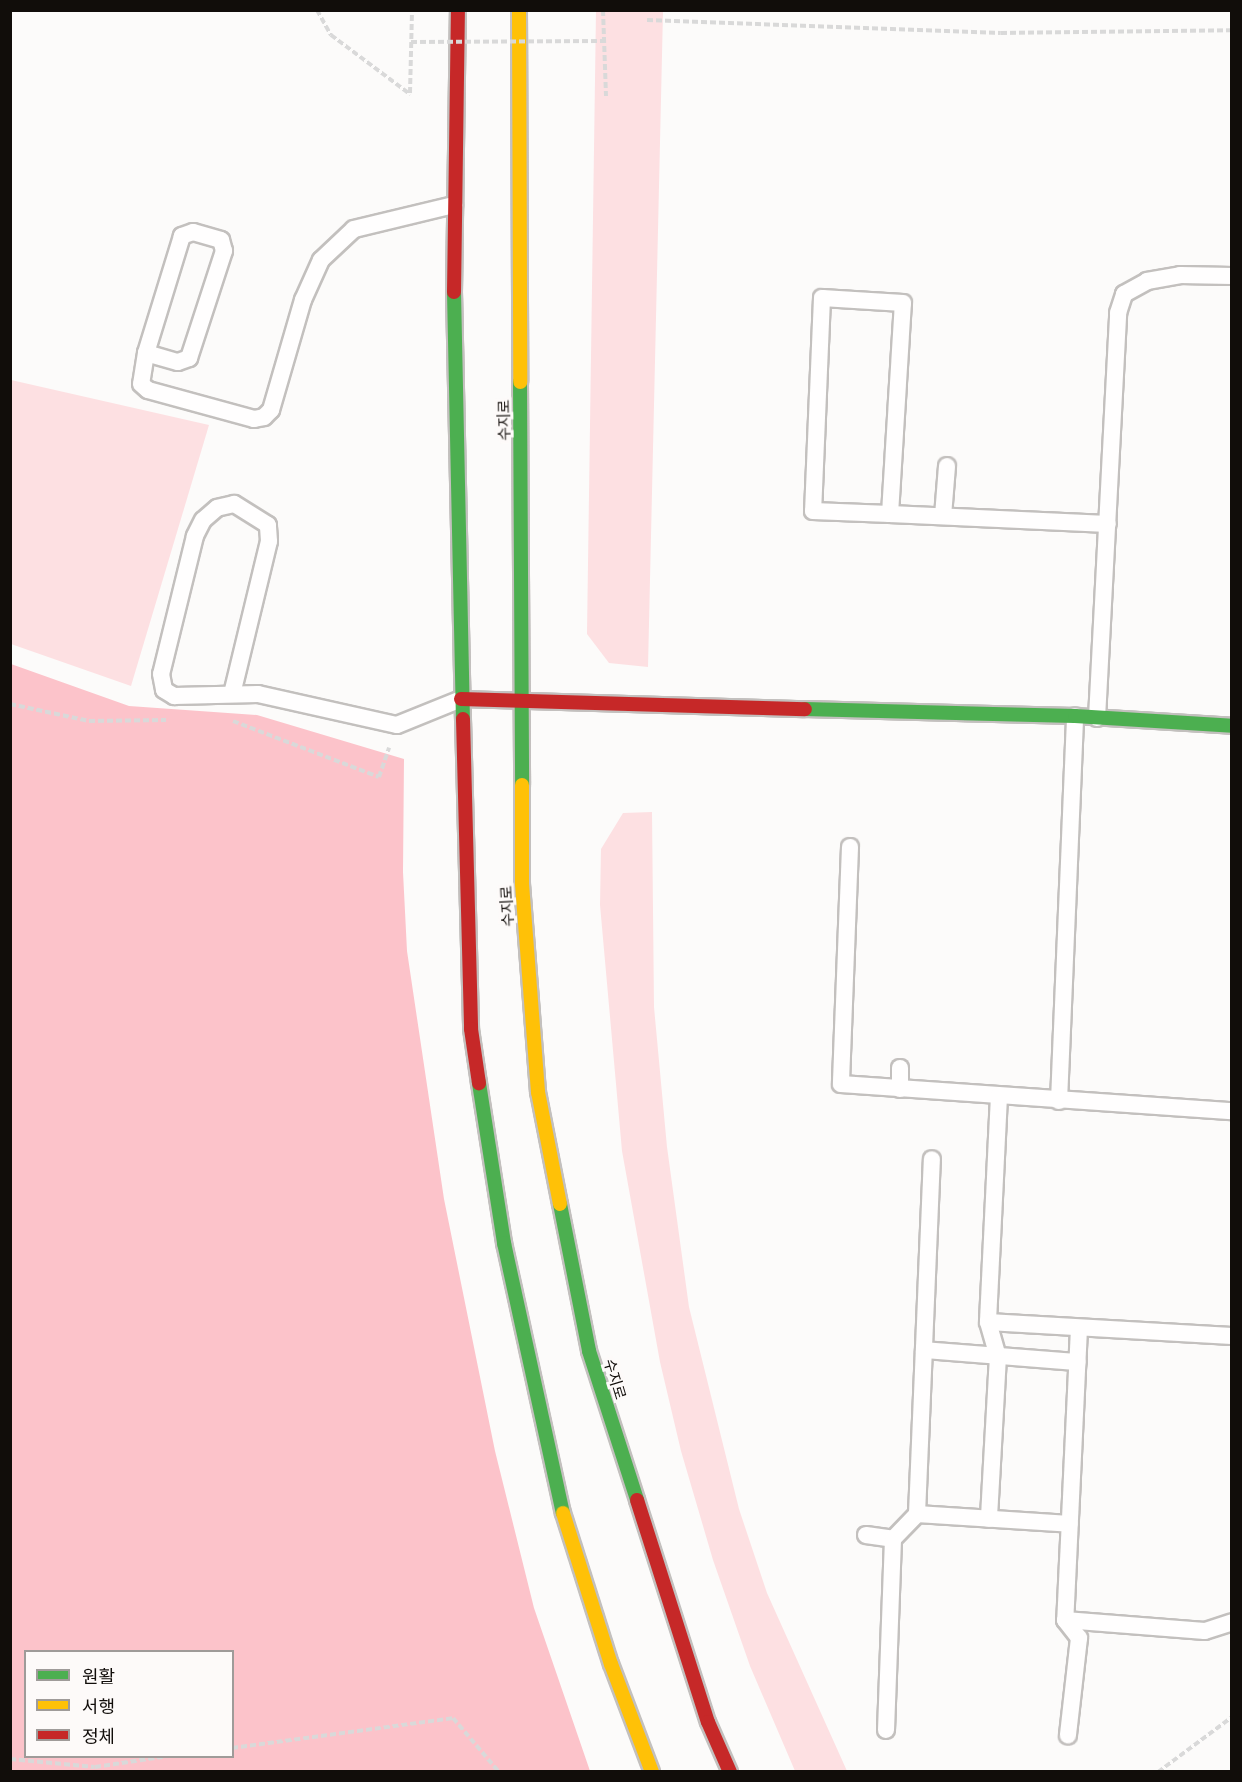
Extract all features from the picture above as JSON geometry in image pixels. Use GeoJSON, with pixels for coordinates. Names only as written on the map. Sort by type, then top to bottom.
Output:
{"type":"FeatureCollection","features":[{"type":"Feature","properties":{"kind":"main road"},"geometry":{"type":"LineString","coordinates":[[458,10],[453,365],[471,1029],[490,1167],[523,1349],[555,1488],[611,1664],[652,1772]]}},
{"type":"Feature","properties":{"kind":"main road","name":"수지로"},"geometry":{"type":"LineString","coordinates":[[519,10],[524,700],[522,884],[538,1092],[556,1198],[589,1351],[708,1722],[730,1772]]}},
{"type":"Feature","properties":{"kind":"main road"},"geometry":{"type":"LineString","coordinates":[[461,699],[1075,716],[1232,726]]}},
{"type":"Feature","properties":{"kind":"lane"},"geometry":{"type":"LineString","coordinates":[[146,353],[178,362],[189,358],[224,251],[220,240],[193,232],[182,236],[146,353],[141,384],[148,390],[254,419],[264,417],[272,410],[303,300],[321,260],[354,229],[454,205]]}},
{"type":"Feature","properties":{"kind":"lane"},"geometry":{"type":"LineString","coordinates":[[1097,718],[1118,313],[1124,294],[1147,281],[1180,275],[1232,276]]}},
{"type":"Feature","properties":{"kind":"lane"},"geometry":{"type":"LineString","coordinates":[[890,514],[903,303],[822,298],[813,511],[1108,524]]}},
{"type":"Feature","properties":{"kind":"lane"},"geometry":{"type":"LineString","coordinates":[[944,516],[947,466]]}},
{"type":"Feature","properties":{"kind":"lane"},"geometry":{"type":"LineString","coordinates":[[232,694],[269,541],[268,525],[234,504],[217,508],[203,520],[195,536],[161,674],[164,690],[174,696],[258,694],[397,725],[461,699]]}},
{"type":"Feature","properties":{"kind":"lane"},"geometry":{"type":"LineString","coordinates":[[1059,1101],[1075,716]]}},
{"type":"Feature","properties":{"kind":"lane"},"geometry":{"type":"LineString","coordinates":[[850,847],[841,1084],[1059,1101],[1232,1111]]}},
{"type":"Feature","properties":{"kind":"lane"},"geometry":{"type":"LineString","coordinates":[[900,1068],[900,1089]]}},
{"type":"Feature","properties":{"kind":"lane"},"geometry":{"type":"LineString","coordinates":[[989,1519],[998,1356],[988,1322],[999,1096]]}},
{"type":"Feature","properties":{"kind":"lane"},"geometry":{"type":"LineString","coordinates":[[886,1730],[893,1539],[917,1514],[933,1159]]}},
{"type":"Feature","properties":{"kind":"lane"},"geometry":{"type":"LineString","coordinates":[[988,1322],[1232,1336]]}},
{"type":"Feature","properties":{"kind":"lane"},"geometry":{"type":"LineString","coordinates":[[1068,1735],[1078,1638],[1065,1620],[1079,1328]]}},
{"type":"Feature","properties":{"kind":"lane"},"geometry":{"type":"LineString","coordinates":[[924,1350],[1078,1362]]}},
{"type":"Feature","properties":{"kind":"lane"},"geometry":{"type":"LineString","coordinates":[[917,1514],[1070,1524]]}},
{"type":"Feature","properties":{"kind":"lane"},"geometry":{"type":"LineString","coordinates":[[866,1535],[893,1539]]}},
{"type":"Feature","properties":{"kind":"lane"},"geometry":{"type":"LineString","coordinates":[[1065,1620],[1205,1631],[1232,1622]]}},
{"type":"Feature","properties":{"kind":"path"},"geometry":{"type":"LineString","coordinates":[[317,10],[331,35],[410,94],[412,10]]}},
{"type":"Feature","properties":{"kind":"path"},"geometry":{"type":"LineString","coordinates":[[603,10],[606,96]]}},
{"type":"Feature","properties":{"kind":"path"},"geometry":{"type":"LineString","coordinates":[[647,20],[1001,33],[1232,30]]}},
{"type":"Feature","properties":{"kind":"path"},"geometry":{"type":"LineString","coordinates":[[411,42],[603,41]]}},
{"type":"Feature","properties":{"kind":"path"},"geometry":{"type":"LineString","coordinates":[[10,704],[89,722],[175,719]]}},
{"type":"Feature","properties":{"kind":"path"},"geometry":{"type":"LineString","coordinates":[[229,720],[379,777],[397,725]]}},
{"type":"Feature","properties":{"kind":"path"},"geometry":{"type":"LineString","coordinates":[[1158,1772],[1232,1717]]}},
{"type":"Feature","properties":{"kind":"path"},"geometry":{"type":"LineString","coordinates":[[234,1748],[453,1718],[499,1772]]}},
{"type":"Feature","properties":{"kind":"path"},"geometry":{"type":"LineString","coordinates":[[10,1759],[95,1767],[155,1758]]}},
{"type":"Feature","properties":{"kind":"shaded area"},"geometry":{"type":"Polygon","coordinates":[[[596,11],[663,11],[648,667],[609,663],[587,634],[596,11]]]}},
{"type":"Feature","properties":{"kind":"shaded area"},"geometry":{"type":"Polygon","coordinates":[[[11,380],[209,425],[131,686],[11,644],[11,380]]]}},
{"type":"Feature","properties":{"kind":"shaded area"},"geometry":{"type":"Polygon","coordinates":[[[11,664],[129,706],[257,715],[404,759],[403,872],[407,951],[444,1199],[495,1451],[534,1608],[590,1771],[11,1771],[11,664]]]}},
{"type":"Feature","properties":{"kind":"shaded area"},"geometry":{"type":"Polygon","coordinates":[[[652,812],[654,1007],[667,1147],[689,1307],[739,1509],[767,1593],[847,1771],[795,1771],[750,1666],[713,1560],[681,1451],[660,1362],[622,1151],[600,905],[601,849],[623,813],[652,812]]]}},
{"type":"Feature","properties":{"kind":"traffic: fast"},"geometry":{"type":"LineString","coordinates":[[454,292],[463,719]]}},
{"type":"Feature","properties":{"kind":"traffic: fast"},"geometry":{"type":"LineString","coordinates":[[520,382],[522,785]]}},
{"type":"Feature","properties":{"kind":"traffic: fast"},"geometry":{"type":"LineString","coordinates":[[805,709],[1075,716],[1232,726]]}},
{"type":"Feature","properties":{"kind":"traffic: fast"},"geometry":{"type":"LineString","coordinates":[[479,1083],[504,1243],[563,1513]]}},
{"type":"Feature","properties":{"kind":"traffic: fast"},"geometry":{"type":"LineString","coordinates":[[560,1204],[589,1351],[637,1500]]}},
{"type":"Feature","properties":{"kind":"traffic: slow"},"geometry":{"type":"LineString","coordinates":[[519,10],[520,382]]}},
{"type":"Feature","properties":{"kind":"traffic: slow"},"geometry":{"type":"LineString","coordinates":[[522,785],[522,884],[538,1092],[560,1204]]}},
{"type":"Feature","properties":{"kind":"traffic: slow"},"geometry":{"type":"LineString","coordinates":[[563,1513],[611,1664],[652,1772]]}},
{"type":"Feature","properties":{"kind":"traffic: jam"},"geometry":{"type":"LineString","coordinates":[[454,292],[458,10]]}},
{"type":"Feature","properties":{"kind":"traffic: jam"},"geometry":{"type":"LineString","coordinates":[[461,699],[805,709]]}},
{"type":"Feature","properties":{"kind":"traffic: jam"},"geometry":{"type":"LineString","coordinates":[[463,719],[471,1029],[479,1083]]}},
{"type":"Feature","properties":{"kind":"traffic: jam"},"geometry":{"type":"LineString","coordinates":[[637,1500],[708,1722],[730,1772]]}}]}
